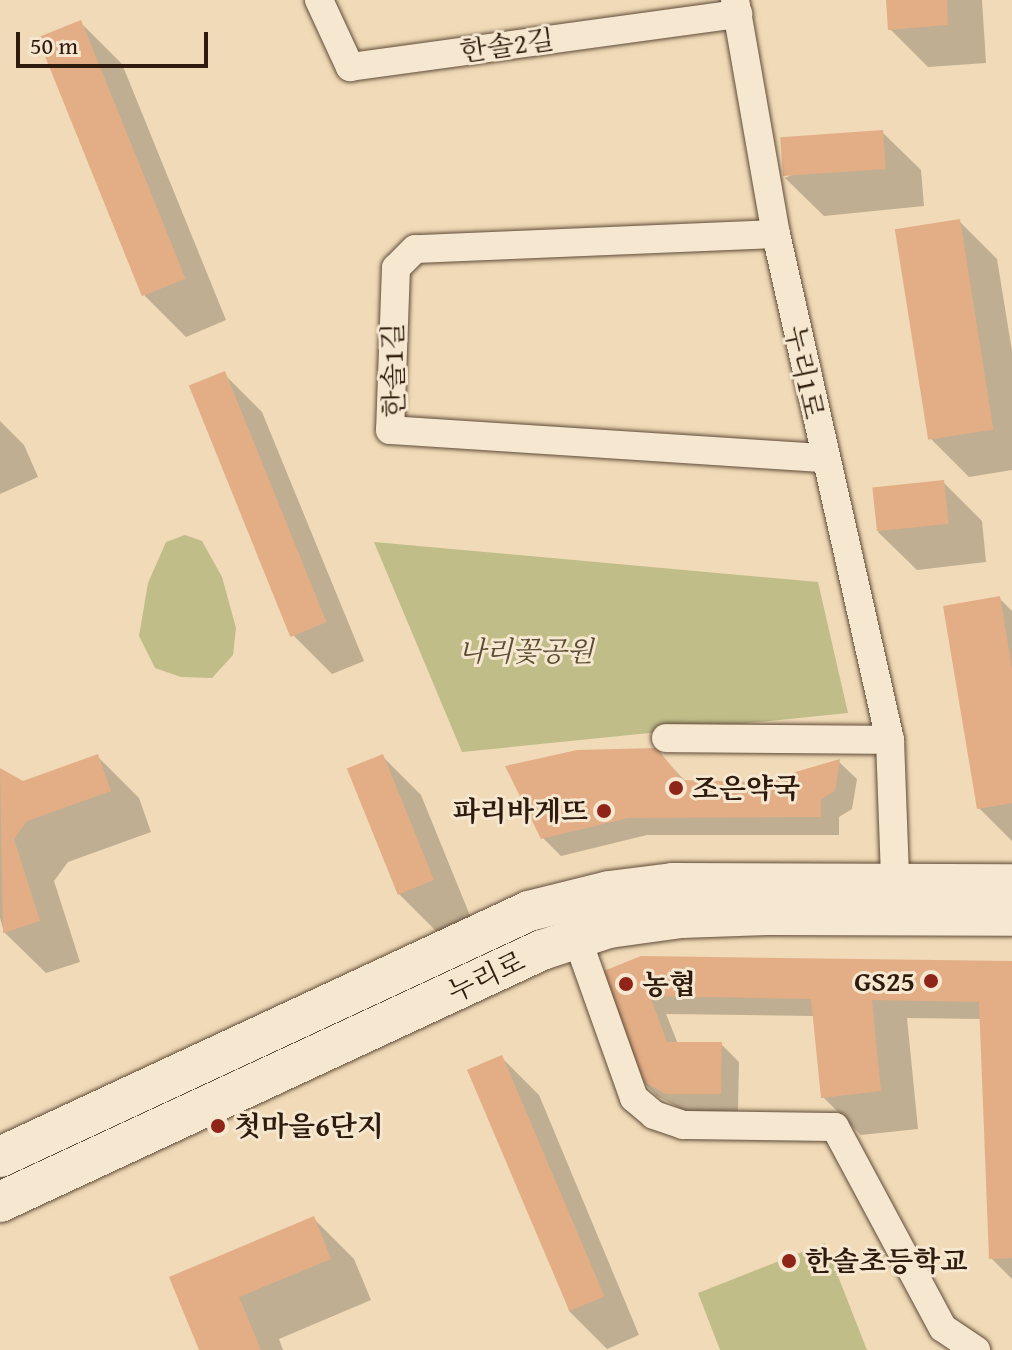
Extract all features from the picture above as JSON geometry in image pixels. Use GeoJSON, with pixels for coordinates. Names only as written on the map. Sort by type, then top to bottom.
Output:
{"type":"FeatureCollection","features":[{"type":"Feature","properties":{"kind":"street","name":"한솔2길"},"geometry":{"type":"LineString","coordinates":[[319,0],[350,67],[736,7]]}},
{"type":"Feature","properties":{"kind":"street","name":"누리1로"},"geometry":{"type":"LineString","coordinates":[[736,7],[776,234],[823,458],[890,740],[896,898]]}},
{"type":"Feature","properties":{"kind":"street","name":"한솔1길"},"geometry":{"type":"LineString","coordinates":[[776,234],[415,249],[396,268],[390,430],[823,458]]}},
{"type":"Feature","properties":{"kind":"street"},"geometry":{"type":"LineString","coordinates":[[666,738],[890,740]]}},
{"type":"Feature","properties":{"kind":"street","name":"누리로"},"geometry":{"type":"LineString","coordinates":[[0,1157],[529,911],[609,891],[673,883],[896,898],[1012,916]]}},
{"type":"Feature","properties":{"kind":"street","name":"누리로"},"geometry":{"type":"LineString","coordinates":[[0,1202],[577,938],[681,918],[1012,884]]}},
{"type":"Feature","properties":{"kind":"street"},"geometry":{"type":"LineString","coordinates":[[577,938],[634,1098],[654,1115],[683,1125],[835,1127],[943,1328],[976,1350]]}},
{"type":"Feature","properties":{"kind":"green space"},"geometry":{"type":"Polygon","coordinates":[[[185,535],[202,541],[222,577],[236,628],[233,655],[212,678],[181,677],[155,668],[139,636],[148,583],[166,542],[185,535]]]}},
{"type":"Feature","properties":{"kind":"green space","name":"나리꽃공원"},"geometry":{"type":"Polygon","coordinates":[[[374,542],[818,582],[848,713],[462,752],[374,542]]]}},
{"type":"Feature","properties":{"kind":"green space"},"geometry":{"type":"Polygon","coordinates":[[[825,1243],[867,1350],[720,1350],[698,1293],[825,1243]]]}},
{"type":"Feature","properties":{"kind":"building"},"geometry":{"type":"Polygon","coordinates":[[[886,0],[947,0],[948,25],[888,30],[886,0]]]}},
{"type":"Feature","properties":{"kind":"building"},"geometry":{"type":"Polygon","coordinates":[[[81,20],[186,279],[142,296],[37,38],[81,20]]]}},
{"type":"Feature","properties":{"kind":"building"},"geometry":{"type":"Polygon","coordinates":[[[883,130],[886,169],[783,176],[780,137],[883,130]]]}},
{"type":"Feature","properties":{"kind":"building"},"geometry":{"type":"Polygon","coordinates":[[[960,219],[993,429],[928,440],[895,229],[960,219]]]}},
{"type":"Feature","properties":{"kind":"building"},"geometry":{"type":"Polygon","coordinates":[[[225,371],[327,622],[290,637],[189,386],[225,371]]]}},
{"type":"Feature","properties":{"kind":"building"},"geometry":{"type":"Polygon","coordinates":[[[944,480],[949,524],[877,531],[872,488],[944,480]]]}},
{"type":"Feature","properties":{"kind":"building"},"geometry":{"type":"Polygon","coordinates":[[[1000,596],[1012,669],[1012,803],[977,809],[943,606],[1000,596]]]}},
{"type":"Feature","properties":{"kind":"building"},"geometry":{"type":"Polygon","coordinates":[[[657,748],[682,780],[761,782],[840,759],[835,791],[821,799],[821,817],[628,818],[541,839],[505,766],[577,750],[657,748]]]}},
{"type":"Feature","properties":{"kind":"building"},"geometry":{"type":"Polygon","coordinates":[[[98,754],[111,791],[27,821],[14,839],[40,921],[3,933],[0,768],[23,781],[98,754]]]}},
{"type":"Feature","properties":{"kind":"building"},"geometry":{"type":"Polygon","coordinates":[[[383,754],[434,880],[398,895],[347,769],[383,754]]]}},
{"type":"Feature","properties":{"kind":"building"},"geometry":{"type":"Polygon","coordinates":[[[641,956],[1012,961],[1012,1258],[989,1259],[979,1002],[872,1000],[881,1091],[821,1098],[811,999],[650,996],[667,1042],[722,1042],[721,1094],[666,1094],[637,1078],[596,974],[641,956]]]}},
{"type":"Feature","properties":{"kind":"building"},"geometry":{"type":"Polygon","coordinates":[[[502,1055],[604,1296],[569,1311],[467,1070],[502,1055]]]}},
{"type":"Feature","properties":{"kind":"building"},"geometry":{"type":"Polygon","coordinates":[[[314,1216],[331,1259],[239,1297],[261,1350],[199,1350],[169,1277],[314,1216]]]}},
{"type":"Feature","properties":{"kind":"place","name":"조은약국"},"geometry":{"type":"Point","coordinates":[676,788]}},
{"type":"Feature","properties":{"kind":"place","name":"파리바게뜨"},"geometry":{"type":"Point","coordinates":[604,811]}},
{"type":"Feature","properties":{"kind":"place","name":"GS25"},"geometry":{"type":"Point","coordinates":[931,981]}},
{"type":"Feature","properties":{"kind":"place","name":"농협"},"geometry":{"type":"Point","coordinates":[626,984]}},
{"type":"Feature","properties":{"kind":"place","name":"첫마을6단지"},"geometry":{"type":"Point","coordinates":[218,1126]}},
{"type":"Feature","properties":{"kind":"place","name":"한솔초등학교"},"geometry":{"type":"Point","coordinates":[789,1261]}}]}
